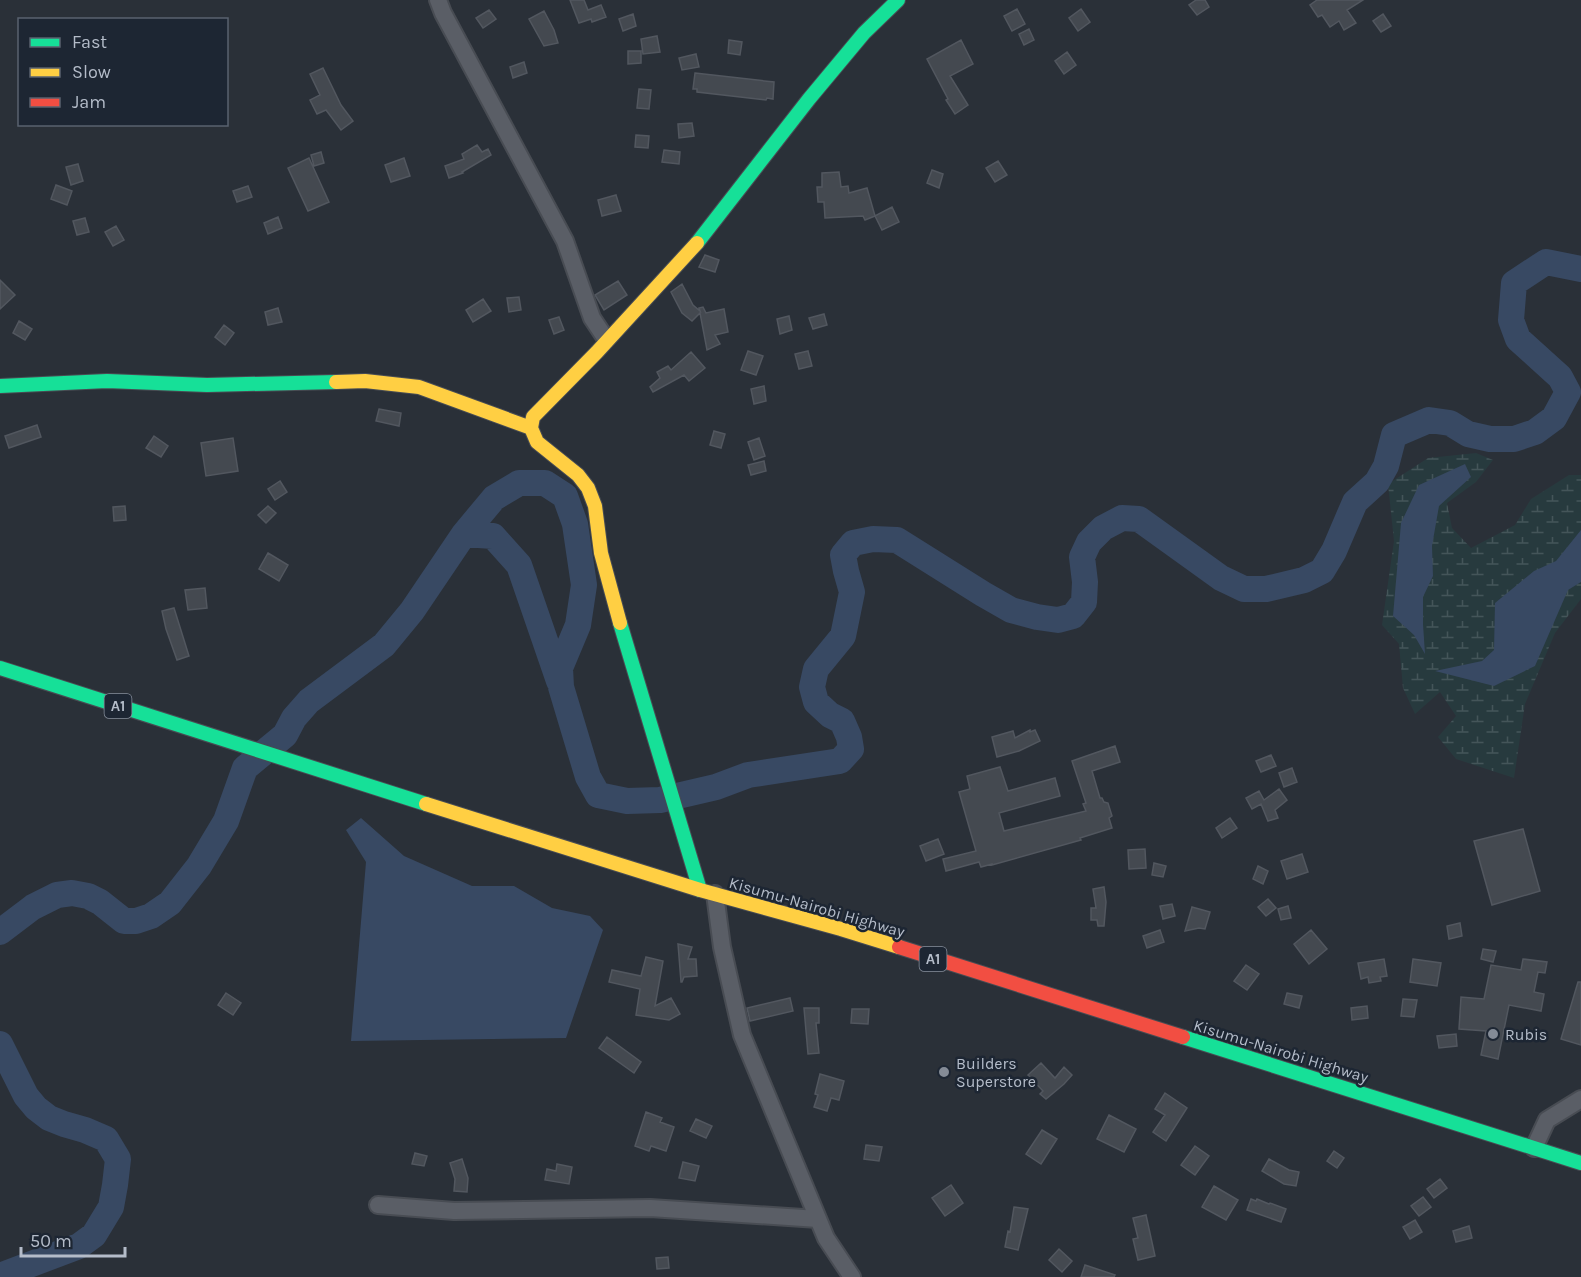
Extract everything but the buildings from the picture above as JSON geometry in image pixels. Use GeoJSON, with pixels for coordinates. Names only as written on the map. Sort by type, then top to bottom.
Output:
{"type":"FeatureCollection","features":[{"type":"Feature","properties":{"kind":"main road"},"geometry":{"type":"LineString","coordinates":[[707,892],[677,814],[609,587],[601,552],[595,506],[588,488],[578,475],[537,442],[531,428],[533,417],[597,352],[687,254],[809,99],[864,33],[898,0]]}},
{"type":"Feature","properties":{"kind":"main road"},"geometry":{"type":"LineString","coordinates":[[7,386],[107,381],[207,385],[365,381],[419,387],[531,428]]}},
{"type":"Feature","properties":{"kind":"main road","name":"Kisumu-Nairobi Highway"},"geometry":{"type":"LineString","coordinates":[[0,668],[284,760],[707,892],[841,929],[1581,1163]]}},
{"type":"Feature","properties":{"kind":"street"},"geometry":{"type":"LineString","coordinates":[[438,0],[565,241],[592,318],[604,336]]}},
{"type":"Feature","properties":{"kind":"street"},"geometry":{"type":"LineString","coordinates":[[0,371],[7,386]]}},
{"type":"Feature","properties":{"kind":"street"},"geometry":{"type":"LineString","coordinates":[[707,892],[742,1035],[826,1238],[852,1277]]}},
{"type":"Feature","properties":{"kind":"street"},"geometry":{"type":"LineString","coordinates":[[1534,1148],[1547,1120],[1581,1099]]}},
{"type":"Feature","properties":{"kind":"street"},"geometry":{"type":"LineString","coordinates":[[378,1205],[454,1211],[650,1208],[818,1219]]}},
{"type":"Feature","properties":{"kind":"green space"},"geometry":{"type":"Polygon","coordinates":[[[1476,453],[1493,460],[1476,482],[1447,503],[1452,528],[1471,548],[1515,525],[1531,499],[1569,475],[1581,475],[1581,599],[1555,633],[1525,704],[1514,778],[1456,759],[1438,737],[1456,716],[1440,692],[1415,714],[1403,688],[1399,644],[1382,625],[1394,541],[1388,484],[1428,458],[1476,453]]]}},
{"type":"Feature","properties":{"kind":"water"},"geometry":{"type":"Polygon","coordinates":[[[1465,464],[1471,477],[1439,506],[1432,546],[1433,576],[1423,597],[1425,654],[1414,635],[1393,616],[1401,523],[1419,485],[1465,464]]]}},
{"type":"Feature","properties":{"kind":"water"},"geometry":{"type":"Polygon","coordinates":[[[1581,530],[1581,582],[1568,590],[1535,666],[1494,686],[1435,671],[1482,661],[1494,650],[1495,603],[1534,571],[1556,561],[1581,530]]]}},
{"type":"Feature","properties":{"kind":"water"},"geometry":{"type":"Polygon","coordinates":[[[361,818],[404,856],[472,886],[514,886],[552,908],[590,916],[603,930],[566,1038],[351,1041],[366,862],[346,830],[361,818]]]}},
{"type":"Feature","properties":{"kind":"waterway"},"geometry":{"type":"LineString","coordinates":[[0,932],[33,907],[57,895],[72,893],[88,896],[100,902],[124,921],[136,921],[151,916],[170,903],[199,866],[226,821],[245,768],[285,735],[294,718],[309,701],[384,645],[412,611],[464,534],[494,498],[519,483],[545,483],[565,496],[575,524],[584,585],[578,625],[560,668],[561,687],[588,777],[598,795],[627,801],[660,800],[716,787],[748,775],[840,761],[851,749],[842,721],[830,715],[816,702],[812,687],[816,669],[843,636],[852,592],[843,555],[853,543],[873,539],[897,540],[1011,610],[1058,620],[1073,616],[1084,602],[1085,582],[1082,557],[1089,542],[1103,528],[1122,518],[1139,519],[1221,578],[1244,589],[1266,589],[1304,580],[1322,571],[1334,551],[1355,502],[1377,482],[1386,466],[1394,435],[1429,420],[1450,423],[1468,434],[1490,439],[1514,439],[1535,432],[1554,418],[1568,392],[1560,377],[1518,339],[1511,320],[1514,283],[1546,262],[1581,269]]}},
{"type":"Feature","properties":{"kind":"waterway"},"geometry":{"type":"LineString","coordinates":[[464,534],[493,536],[519,565],[559,681]]}},
{"type":"Feature","properties":{"kind":"waterway"},"geometry":{"type":"LineString","coordinates":[[0,1044],[26,1096],[36,1108],[49,1118],[106,1139],[118,1159],[111,1207],[94,1235],[79,1246],[0,1276]]}},
{"type":"Feature","properties":{"kind":"traffic: fast"},"geometry":{"type":"LineString","coordinates":[[697,243],[809,99],[864,33],[898,0]]}},
{"type":"Feature","properties":{"kind":"traffic: fast"},"geometry":{"type":"LineString","coordinates":[[0,386],[107,381],[207,385],[336,382]]}},
{"type":"Feature","properties":{"kind":"traffic: fast"},"geometry":{"type":"LineString","coordinates":[[620,623],[700,890]]}},
{"type":"Feature","properties":{"kind":"traffic: fast"},"geometry":{"type":"LineString","coordinates":[[0,668],[426,804]]}},
{"type":"Feature","properties":{"kind":"traffic: fast"},"geometry":{"type":"LineString","coordinates":[[1183,1037],[1581,1163]]}},
{"type":"Feature","properties":{"kind":"traffic: slow"},"geometry":{"type":"LineString","coordinates":[[620,623],[601,553],[595,506],[588,488],[578,475],[537,442],[531,428],[533,417],[597,352],[697,243]]}},
{"type":"Feature","properties":{"kind":"traffic: slow"},"geometry":{"type":"LineString","coordinates":[[336,382],[365,381],[419,387],[531,428]]}},
{"type":"Feature","properties":{"kind":"traffic: slow"},"geometry":{"type":"LineString","coordinates":[[426,804],[700,890],[899,947]]}},
{"type":"Feature","properties":{"kind":"traffic: jam"},"geometry":{"type":"LineString","coordinates":[[899,947],[1183,1037]]}},
{"type":"Feature","properties":{"kind":"place","name":"Rubis"},"geometry":{"type":"Point","coordinates":[1493,1034]}},
{"type":"Feature","properties":{"kind":"place","name":"Builders Superstore"},"geometry":{"type":"Point","coordinates":[944,1072]}}]}
